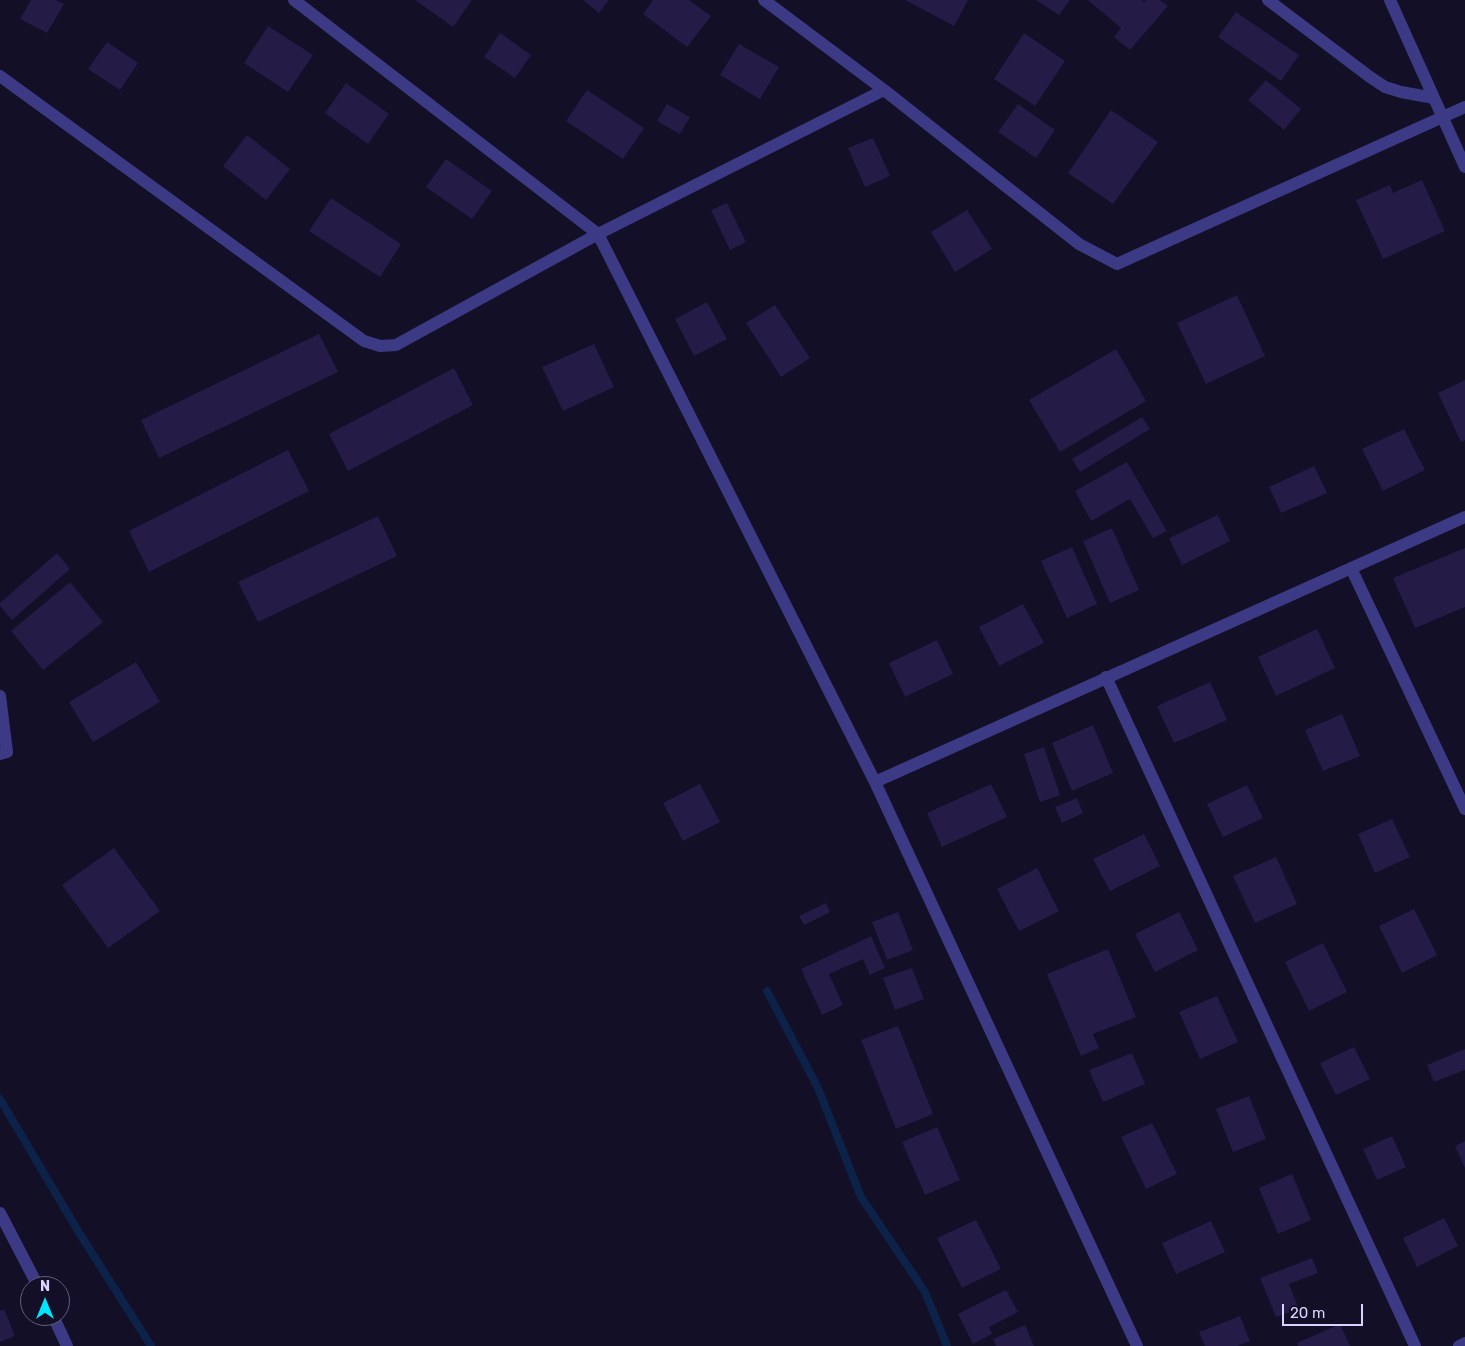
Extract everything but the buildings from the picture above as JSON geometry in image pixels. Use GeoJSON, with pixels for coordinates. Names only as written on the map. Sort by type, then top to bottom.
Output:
{"type":"FeatureCollection","features":[{"type":"Feature","properties":{"kind":"street"},"geometry":{"type":"LineString","coordinates":[[294,0],[598,234],[875,782],[1137,1346]]}},
{"type":"Feature","properties":{"kind":"street"},"geometry":{"type":"LineString","coordinates":[[764,0],[884,90],[1079,244],[1117,264],[1465,107]]}},
{"type":"Feature","properties":{"kind":"street"},"geometry":{"type":"LineString","coordinates":[[1268,0],[1385,87],[1434,98]]}},
{"type":"Feature","properties":{"kind":"street"},"geometry":{"type":"LineString","coordinates":[[1390,0],[1465,167]]}},
{"type":"Feature","properties":{"kind":"street"},"geometry":{"type":"LineString","coordinates":[[0,76],[364,340],[380,346],[396,346],[598,234],[884,90]]}},
{"type":"Feature","properties":{"kind":"street"},"geometry":{"type":"LineString","coordinates":[[875,782],[1465,517]]}},
{"type":"Feature","properties":{"kind":"street"},"geometry":{"type":"LineString","coordinates":[[1351,568],[1465,809]]}},
{"type":"Feature","properties":{"kind":"street"},"geometry":{"type":"LineString","coordinates":[[1106,677],[1415,1346]]}},
{"type":"Feature","properties":{"kind":"street"},"geometry":{"type":"LineString","coordinates":[[0,696],[7,752],[0,754]]}},
{"type":"Feature","properties":{"kind":"street"},"geometry":{"type":"LineString","coordinates":[[0,1213],[33,1276]]}},
{"type":"Feature","properties":{"kind":"street"},"geometry":{"type":"LineString","coordinates":[[57,1326],[67,1346]]}},
{"type":"Feature","properties":{"kind":"street"},"geometry":{"type":"LineString","coordinates":[[1459,1346],[1465,1343]]}},
{"type":"Feature","properties":{"kind":"waterway"},"geometry":{"type":"LineString","coordinates":[[767,991],[818,1088],[861,1197],[925,1292],[947,1346]]}},
{"type":"Feature","properties":{"kind":"waterway"},"geometry":{"type":"LineString","coordinates":[[0,1099],[78,1231],[151,1346]]}}]}
